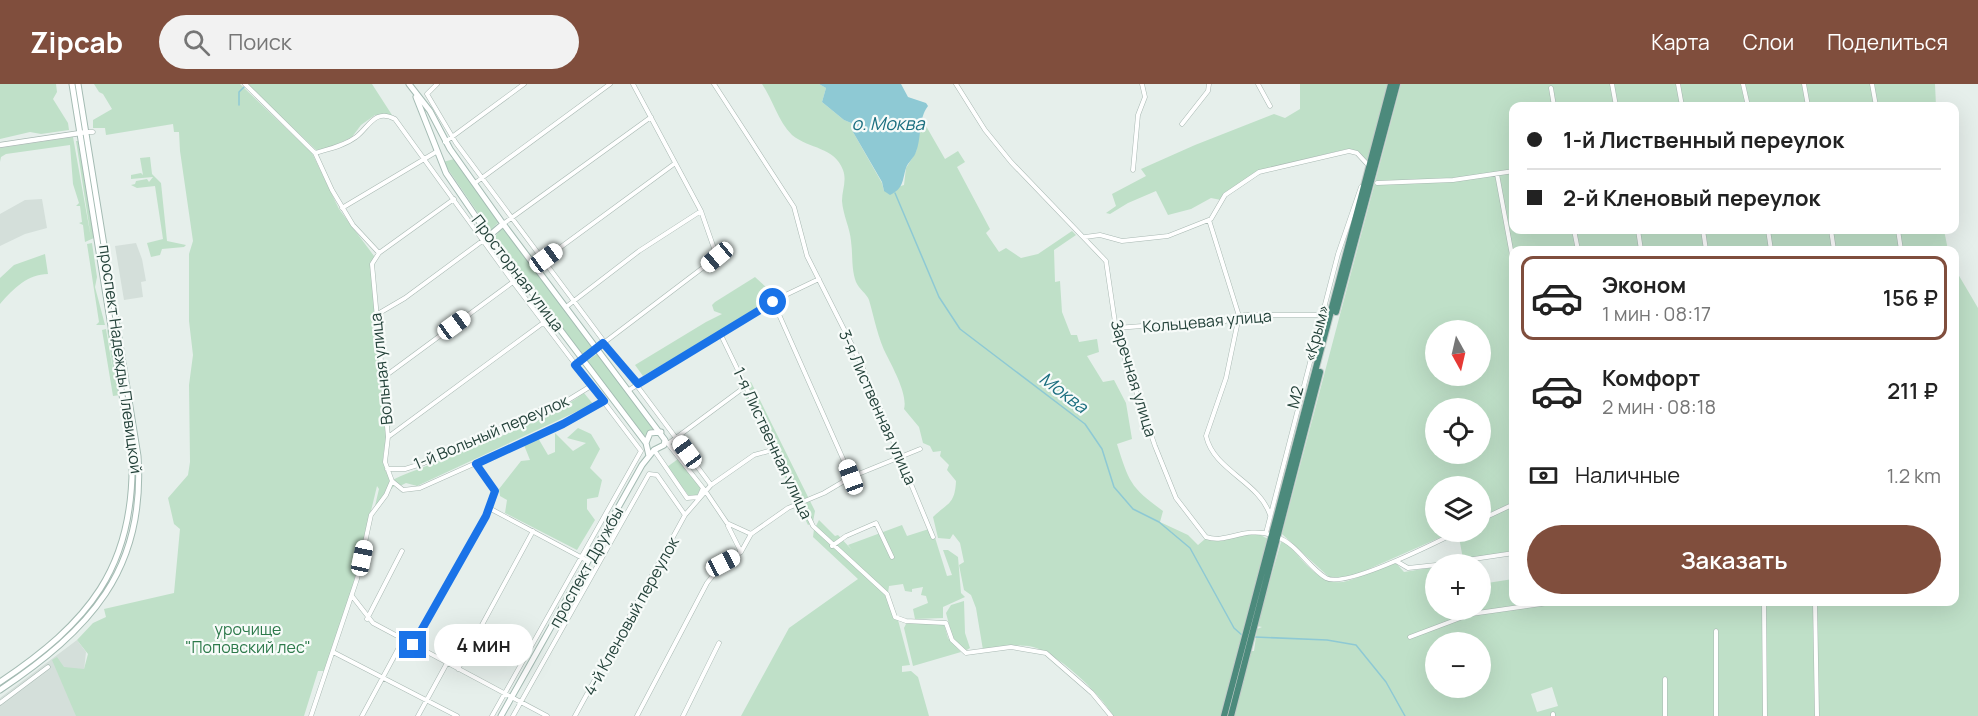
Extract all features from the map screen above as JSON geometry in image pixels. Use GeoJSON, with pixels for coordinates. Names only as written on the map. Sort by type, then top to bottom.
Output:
{"type":"FeatureCollection","features":[{"type":"Feature","properties":{"kind":"highway","name":"М2"},"geometry":{"type":"LineString","coordinates":[[1224,716],[1391,84]]}},
{"type":"Feature","properties":{"kind":"highway","name":"«Крым»"},"geometry":{"type":"LineString","coordinates":[[1231,716],[1253,625],[1397,84]]}},
{"type":"Feature","properties":{"kind":"main road","name":"проспект Надежды Плевицкой"},"geometry":{"type":"LineString","coordinates":[[0,682],[55,642],[90,605],[110,572],[129,518],[132,457],[87,132],[72,84]]}},
{"type":"Feature","properties":{"kind":"main road","name":"проспект Надежды Плевицкой"},"geometry":{"type":"LineString","coordinates":[[0,690],[51,652],[90,615],[116,575],[136,519],[138,456],[78,84]]}},
{"type":"Feature","properties":{"kind":"main road","name":"Просторная улица"},"geometry":{"type":"LineString","coordinates":[[409,84],[445,142],[503,224],[661,432]]}},
{"type":"Feature","properties":{"kind":"main road","name":"Просторная улица"},"geometry":{"type":"LineString","coordinates":[[425,109],[436,152],[446,173],[489,236],[647,444]]}},
{"type":"Feature","properties":{"kind":"main road"},"geometry":{"type":"LineString","coordinates":[[489,236],[503,224]]}},
{"type":"Feature","properties":{"kind":"main road"},"geometry":{"type":"LineString","coordinates":[[582,359],[597,348]]}},
{"type":"Feature","properties":{"kind":"main road"},"geometry":{"type":"LineString","coordinates":[[647,444],[654,450],[660,449],[667,442],[661,432],[650,433],[647,444],[647,458]]}},
{"type":"Feature","properties":{"kind":"main road","name":"проспект Дружбы"},"geometry":{"type":"LineString","coordinates":[[501,716],[514,698],[647,458],[654,450]]}},
{"type":"Feature","properties":{"kind":"street"},"geometry":{"type":"LineString","coordinates":[[245,84],[315,153],[342,208],[358,232],[379,253],[454,198]]}},
{"type":"Feature","properties":{"kind":"street"},"geometry":{"type":"LineString","coordinates":[[437,84],[428,92],[452,137],[603,343],[638,384],[711,485]]}},
{"type":"Feature","properties":{"kind":"street"},"geometry":{"type":"LineString","coordinates":[[445,142],[524,84]]}},
{"type":"Feature","properties":{"kind":"street"},"geometry":{"type":"LineString","coordinates":[[475,183],[610,84]]}},
{"type":"Feature","properties":{"kind":"street"},"geometry":{"type":"LineString","coordinates":[[597,348],[717,257],[701,211],[633,84]]}},
{"type":"Feature","properties":{"kind":"street","name":"3-я Лиственная улица"},"geometry":{"type":"LineString","coordinates":[[714,84],[794,207],[809,262],[860,361],[901,455],[933,537]]}},
{"type":"Feature","properties":{"kind":"street","name":"Заречная улица"},"geometry":{"type":"LineString","coordinates":[[956,84],[985,130],[1011,162],[1106,261],[1116,328],[1168,482],[1200,532],[1212,539],[1255,530],[1272,535]]}},
{"type":"Feature","properties":{"kind":"street"},"geometry":{"type":"LineString","coordinates":[[1133,170],[1138,116],[1145,97],[1142,84]]}},
{"type":"Feature","properties":{"kind":"street"},"geometry":{"type":"LineString","coordinates":[[1182,124],[1208,91],[1209,84]]}},
{"type":"Feature","properties":{"kind":"street"},"geometry":{"type":"LineString","coordinates":[[1258,84],[1270,106]]}},
{"type":"Feature","properties":{"kind":"street"},"geometry":{"type":"LineString","coordinates":[[1612,84],[1615,102]]}},
{"type":"Feature","properties":{"kind":"street"},"geometry":{"type":"LineString","coordinates":[[1677,84],[1681,102]]}},
{"type":"Feature","properties":{"kind":"street"},"geometry":{"type":"LineString","coordinates":[[1743,84],[1747,102]]}},
{"type":"Feature","properties":{"kind":"street"},"geometry":{"type":"LineString","coordinates":[[1804,84],[1807,102]]}},
{"type":"Feature","properties":{"kind":"street"},"geometry":{"type":"LineString","coordinates":[[1872,84],[1875,102]]}},
{"type":"Feature","properties":{"kind":"street"},"geometry":{"type":"LineString","coordinates":[[1551,88],[1553,102]]}},
{"type":"Feature","properties":{"kind":"street"},"geometry":{"type":"LineString","coordinates":[[315,153],[330,150],[357,137],[365,125],[381,115],[395,119],[543,323],[647,458]]}},
{"type":"Feature","properties":{"kind":"street"},"geometry":{"type":"LineString","coordinates":[[503,224],[651,117]]}},
{"type":"Feature","properties":{"kind":"street"},"geometry":{"type":"LineString","coordinates":[[0,145],[87,132]]}},
{"type":"Feature","properties":{"kind":"street"},"geometry":{"type":"LineString","coordinates":[[342,208],[388,183],[423,158],[436,152]]}},
{"type":"Feature","properties":{"kind":"street"},"geometry":{"type":"LineString","coordinates":[[1084,237],[1100,235],[1131,241],[1168,236],[1209,220],[1225,195],[1268,168],[1349,152],[1357,153],[1369,166]]}},
{"type":"Feature","properties":{"kind":"street"},"geometry":{"type":"LineString","coordinates":[[535,266],[675,164]]}},
{"type":"Feature","properties":{"kind":"street"},"geometry":{"type":"LineString","coordinates":[[1377,183],[1453,180],[1509,172]]}},
{"type":"Feature","properties":{"kind":"street"},"geometry":{"type":"LineString","coordinates":[[1497,174],[1510,246]]}},
{"type":"Feature","properties":{"kind":"street"},"geometry":{"type":"LineString","coordinates":[[1366,180],[1359,191],[1338,254],[1271,516],[1272,535],[1286,540],[1318,572],[1334,581],[1346,580],[1396,561],[1436,542]]}},
{"type":"Feature","properties":{"kind":"street"},"geometry":{"type":"LineString","coordinates":[[566,308],[639,251],[701,211]]}},
{"type":"Feature","properties":{"kind":"street"},"geometry":{"type":"LineString","coordinates":[[1209,220],[1239,316],[1226,378],[1206,436],[1217,459],[1265,502],[1271,516]]}},
{"type":"Feature","properties":{"kind":"street"},"geometry":{"type":"LineString","coordinates":[[376,315],[489,236]]}},
{"type":"Feature","properties":{"kind":"street","name":"Вольная улица"},"geometry":{"type":"LineString","coordinates":[[379,253],[372,264],[388,437],[384,456],[392,481]]}},
{"type":"Feature","properties":{"kind":"street"},"geometry":{"type":"LineString","coordinates":[[628,390],[773,302],[819,279]]}},
{"type":"Feature","properties":{"kind":"street"},"geometry":{"type":"LineString","coordinates":[[383,378],[513,282]]}},
{"type":"Feature","properties":{"kind":"street"},"geometry":{"type":"LineString","coordinates":[[773,302],[851,477]]}},
{"type":"Feature","properties":{"kind":"street","name":"Кольцевая улица"},"geometry":{"type":"LineString","coordinates":[[1116,328],[1169,324],[1186,326],[1239,316],[1324,315]]}},
{"type":"Feature","properties":{"kind":"street"},"geometry":{"type":"LineString","coordinates":[[388,437],[543,323]]}},
{"type":"Feature","properties":{"kind":"street","name":"1-я Лиственная улица"},"geometry":{"type":"LineString","coordinates":[[720,333],[813,526],[832,546],[887,594],[895,617],[906,621],[946,623],[952,640],[966,653],[1011,648],[1046,653],[1092,693],[1111,716]]}},
{"type":"Feature","properties":{"kind":"street"},"geometry":{"type":"LineString","coordinates":[[575,365],[582,359]]}},
{"type":"Feature","properties":{"kind":"street","name":"1-й Вольный переулок"},"geometry":{"type":"LineString","coordinates":[[387,469],[405,469],[424,463],[543,409],[560,405],[591,386]]}},
{"type":"Feature","properties":{"kind":"street"},"geometry":{"type":"LineString","coordinates":[[741,552],[727,524],[704,489],[667,442],[746,386]]}},
{"type":"Feature","properties":{"kind":"street"},"geometry":{"type":"LineString","coordinates":[[311,716],[351,596],[371,515],[386,495],[392,481],[403,490],[413,490],[563,424],[604,401]]}},
{"type":"Feature","properties":{"kind":"street","name":"4-й Кленовый переулок"},"geometry":{"type":"LineString","coordinates":[[575,716],[686,515],[704,489],[754,455],[776,449]]}},
{"type":"Feature","properties":{"kind":"street"},"geometry":{"type":"LineString","coordinates":[[637,716],[707,583],[723,563],[741,552],[751,534],[782,511],[801,504],[851,477],[920,449]]}},
{"type":"Feature","properties":{"kind":"street"},"geometry":{"type":"LineString","coordinates":[[654,450],[687,498],[699,497],[704,489]]}},
{"type":"Feature","properties":{"kind":"street"},"geometry":{"type":"LineString","coordinates":[[492,716],[641,451]]}},
{"type":"Feature","properties":{"kind":"street"},"geometry":{"type":"LineString","coordinates":[[413,645],[489,508],[495,491],[476,464]]}},
{"type":"Feature","properties":{"kind":"street"},"geometry":{"type":"LineString","coordinates":[[513,716],[649,474],[657,475],[686,515]]}},
{"type":"Feature","properties":{"kind":"street"},"geometry":{"type":"LineString","coordinates":[[1491,515],[1509,506]]}},
{"type":"Feature","properties":{"kind":"street"},"geometry":{"type":"LineString","coordinates":[[489,508],[589,561]]}},
{"type":"Feature","properties":{"kind":"street"},"geometry":{"type":"LineString","coordinates":[[832,546],[846,536],[876,523],[892,557]]}},
{"type":"Feature","properties":{"kind":"street"},"geometry":{"type":"LineString","coordinates":[[727,524],[751,534]]}},
{"type":"Feature","properties":{"kind":"street"},"geometry":{"type":"LineString","coordinates":[[459,669],[533,531]]}},
{"type":"Feature","properties":{"kind":"street"},"geometry":{"type":"LineString","coordinates":[[367,619],[402,551]]}},
{"type":"Feature","properties":{"kind":"street"},"geometry":{"type":"LineString","coordinates":[[1491,557],[1509,555]]}},
{"type":"Feature","properties":{"kind":"street"},"geometry":{"type":"LineString","coordinates":[[1396,561],[1408,568],[1425,566]]}},
{"type":"Feature","properties":{"kind":"street"},"geometry":{"type":"LineString","coordinates":[[351,596],[367,619],[547,716]]}},
{"type":"Feature","properties":{"kind":"street"},"geometry":{"type":"LineString","coordinates":[[1410,638],[1471,614],[1527,606]]}},
{"type":"Feature","properties":{"kind":"street"},"geometry":{"type":"LineString","coordinates":[[1764,606],[1766,716]]}},
{"type":"Feature","properties":{"kind":"street"},"geometry":{"type":"LineString","coordinates":[[1815,606],[1817,716]]}},
{"type":"Feature","properties":{"kind":"street"},"geometry":{"type":"LineString","coordinates":[[1716,631],[1716,716]]}},
{"type":"Feature","properties":{"kind":"street"},"geometry":{"type":"LineString","coordinates":[[362,716],[403,640]]}},
{"type":"Feature","properties":{"kind":"street"},"geometry":{"type":"LineString","coordinates":[[683,716],[719,643]]}},
{"type":"Feature","properties":{"kind":"street"},"geometry":{"type":"LineString","coordinates":[[332,652],[457,716]]}},
{"type":"Feature","properties":{"kind":"street"},"geometry":{"type":"LineString","coordinates":[[418,716],[447,663]]}},
{"type":"Feature","properties":{"kind":"street"},"geometry":{"type":"LineString","coordinates":[[0,704],[48,667]]}},
{"type":"Feature","properties":{"kind":"street"},"geometry":{"type":"LineString","coordinates":[[1665,679],[1665,716]]}},
{"type":"Feature","properties":{"kind":"shaded area"},"geometry":{"type":"Polygon","coordinates":[[[42,199],[47,228],[25,234],[0,246],[0,214],[25,200],[42,199]]]}},
{"type":"Feature","properties":{"kind":"shaded area"},"geometry":{"type":"Polygon","coordinates":[[[136,243],[146,281],[141,282],[143,297],[124,300],[115,246],[136,243]]]}},
{"type":"Feature","properties":{"kind":"shaded area"},"geometry":{"type":"Polygon","coordinates":[[[77,640],[86,652],[79,716],[0,716],[0,698],[77,640]]]}},
{"type":"Feature","properties":{"kind":"green space"},"geometry":{"type":"Polygon","coordinates":[[[0,84],[56,84],[57,92],[53,99],[68,123],[69,130],[41,134],[30,132],[0,139],[0,84]]]}},
{"type":"Feature","properties":{"kind":"green space","name":"урочище \"Поповский лес\""},"geometry":{"type":"Polygon","coordinates":[[[94,84],[240,84],[312,153],[339,209],[374,256],[376,323],[386,437],[383,457],[391,481],[530,424],[584,393],[593,404],[417,486],[406,483],[400,486],[396,484],[375,506],[379,489],[377,486],[351,594],[326,671],[318,671],[304,716],[76,716],[52,660],[57,657],[64,667],[84,669],[88,654],[77,640],[93,623],[106,617],[104,609],[174,593],[180,529],[174,524],[168,498],[188,475],[190,462],[189,385],[193,355],[189,321],[189,254],[193,241],[179,132],[174,132],[173,124],[106,135],[105,128],[93,128],[93,120],[112,109],[94,84]]]}},
{"type":"Feature","properties":{"kind":"green space"},"geometry":{"type":"Polygon","coordinates":[[[247,84],[372,84],[392,115],[375,115],[361,125],[352,137],[327,149],[316,150],[247,84]]]}},
{"type":"Feature","properties":{"kind":"green space"},"geometry":{"type":"Polygon","coordinates":[[[762,84],[819,84],[826,88],[822,102],[844,120],[856,125],[853,132],[882,183],[884,191],[904,185],[906,168],[916,152],[922,119],[945,159],[958,151],[965,162],[957,167],[990,229],[986,233],[999,252],[1006,248],[1021,258],[1038,254],[1072,231],[1076,235],[1054,250],[1055,282],[1060,281],[1062,312],[1071,335],[1077,335],[1079,342],[1097,339],[1099,352],[1087,356],[1103,382],[1114,380],[1126,403],[1132,439],[1117,444],[1132,483],[1163,511],[1160,522],[1188,535],[1198,545],[1205,539],[1255,532],[1268,539],[1224,716],[1113,716],[1088,685],[1064,664],[1040,649],[1018,646],[983,650],[976,608],[971,595],[964,590],[959,565],[964,562],[960,543],[953,534],[950,539],[938,538],[933,517],[952,499],[956,481],[947,470],[949,465],[940,456],[941,451],[933,452],[930,446],[923,443],[919,427],[904,409],[902,389],[881,342],[869,300],[854,277],[850,236],[842,201],[843,170],[834,157],[792,135],[762,84]]]}},
{"type":"Feature","properties":{"kind":"green space"},"geometry":{"type":"Polygon","coordinates":[[[1300,84],[1392,84],[1370,165],[1359,154],[1347,149],[1268,168],[1258,172],[1221,200],[1211,198],[1191,209],[1168,215],[1156,191],[1110,214],[1106,213],[1116,206],[1112,194],[1146,176],[1141,169],[1274,114],[1285,118],[1300,109],[1300,84]]]}},
{"type":"Feature","properties":{"kind":"green space"},"geometry":{"type":"Polygon","coordinates":[[[1401,84],[1935,84],[1936,102],[1509,102],[1509,234],[1945,234],[1947,246],[1509,246],[1509,504],[1491,513],[1491,476],[1425,476],[1425,542],[1430,542],[1346,579],[1330,578],[1282,534],[1401,84]]]}},
{"type":"Feature","properties":{"kind":"green space"},"geometry":{"type":"Polygon","coordinates":[[[73,137],[91,238],[76,141],[78,141],[94,238],[85,242],[83,225],[79,223],[82,222],[80,206],[76,206],[79,203],[73,184],[70,145],[6,154],[1,157],[0,162],[0,148],[73,137]]]}},
{"type":"Feature","properties":{"kind":"green space"},"geometry":{"type":"Polygon","coordinates":[[[150,157],[152,174],[161,183],[167,241],[186,245],[162,249],[160,255],[151,257],[147,243],[163,239],[155,186],[137,188],[131,185],[136,181],[147,179],[149,182],[153,177],[131,179],[131,175],[141,173],[143,175],[140,158],[150,157]]]}},
{"type":"Feature","properties":{"kind":"green space"},"geometry":{"type":"Polygon","coordinates":[[[454,159],[499,222],[491,232],[443,162],[454,159]]]}},
{"type":"Feature","properties":{"kind":"green space"},"geometry":{"type":"Polygon","coordinates":[[[501,229],[504,229],[593,347],[583,356],[494,238],[501,229]]]}},
{"type":"Feature","properties":{"kind":"green space"},"geometry":{"type":"Polygon","coordinates":[[[92,243],[97,277],[95,287],[105,325],[96,325],[99,322],[87,244],[92,243]]]}},
{"type":"Feature","properties":{"kind":"green space"},"geometry":{"type":"Polygon","coordinates":[[[45,254],[48,274],[28,279],[0,304],[0,278],[14,265],[45,254]]]}},
{"type":"Feature","properties":{"kind":"green space"},"geometry":{"type":"Polygon","coordinates":[[[1959,276],[1978,308],[1978,716],[1233,716],[1251,651],[1254,651],[1257,629],[1262,627],[1257,626],[1281,542],[1287,543],[1313,571],[1329,581],[1347,581],[1396,563],[1404,572],[1425,569],[1425,620],[1451,620],[1434,626],[1456,620],[1491,620],[1491,612],[1527,606],[1959,606],[1959,276]],[[1552,687],[1531,694],[1537,712],[1558,706],[1552,687]]]}},
{"type":"Feature","properties":{"kind":"green space"},"geometry":{"type":"Polygon","coordinates":[[[755,277],[768,289],[765,291],[768,297],[763,303],[772,300],[773,305],[727,332],[716,333],[643,376],[635,365],[722,314],[714,311],[712,305],[755,277]]]}},
{"type":"Feature","properties":{"kind":"green space"},"geometry":{"type":"Polygon","coordinates":[[[106,329],[114,377],[107,329],[109,331],[120,395],[113,396],[102,330],[106,329]]]}},
{"type":"Feature","properties":{"kind":"green space"},"geometry":{"type":"Polygon","coordinates":[[[598,353],[655,428],[649,430],[644,437],[587,361],[598,353]]]}},
{"type":"Feature","properties":{"kind":"green space"},"geometry":{"type":"Polygon","coordinates":[[[751,382],[815,511],[813,522],[808,525],[744,394],[741,384],[751,382]]]}},
{"type":"Feature","properties":{"kind":"green space"},"geometry":{"type":"Polygon","coordinates":[[[578,428],[591,434],[600,449],[590,468],[602,480],[598,497],[587,499],[587,509],[595,520],[577,550],[505,513],[507,500],[500,496],[499,489],[521,461],[530,460],[524,445],[538,438],[548,455],[555,452],[555,433],[573,451],[586,443],[567,438],[578,428]]]}},
{"type":"Feature","properties":{"kind":"green space"},"geometry":{"type":"Polygon","coordinates":[[[678,459],[701,488],[697,495],[689,496],[667,467],[678,459]]]}},
{"type":"Feature","properties":{"kind":"green space"},"geometry":{"type":"Polygon","coordinates":[[[1509,507],[1509,553],[1491,555],[1462,554],[1460,542],[1491,542],[1491,516],[1509,507]]]}},
{"type":"Feature","properties":{"kind":"green space"},"geometry":{"type":"Polygon","coordinates":[[[819,520],[852,550],[848,545],[902,525],[907,536],[932,528],[947,576],[952,575],[943,550],[948,550],[958,557],[961,593],[965,597],[943,607],[943,618],[915,619],[913,609],[928,603],[926,596],[921,595],[923,587],[912,589],[912,592],[905,591],[903,584],[889,586],[888,593],[815,528],[819,520]]]}},
{"type":"Feature","properties":{"kind":"green space"},"geometry":{"type":"Polygon","coordinates":[[[814,529],[885,593],[894,617],[898,620],[910,665],[902,666],[902,672],[911,671],[918,677],[929,716],[741,716],[789,628],[858,579],[813,537],[814,529]]]}},
{"type":"Feature","properties":{"kind":"green space"},"geometry":{"type":"Polygon","coordinates":[[[1509,580],[1509,606],[1516,606],[1491,610],[1491,582],[1509,580]]]}},
{"type":"Feature","properties":{"kind":"green space"},"geometry":{"type":"Polygon","coordinates":[[[964,601],[965,633],[970,648],[965,651],[953,639],[946,613],[951,605],[964,601]]]}},
{"type":"Feature","properties":{"kind":"green space"},"geometry":{"type":"Polygon","coordinates":[[[914,622],[944,624],[948,638],[961,652],[913,666],[904,628],[906,624],[914,622]]]}},
{"type":"Feature","properties":{"kind":"water","name":"о. Моква"},"geometry":{"type":"Polygon","coordinates":[[[819,84],[901,84],[908,97],[926,103],[928,106],[923,117],[916,152],[907,166],[900,187],[895,192],[890,195],[884,191],[882,182],[853,132],[856,125],[844,120],[822,102],[826,88],[819,84]]]}},
{"type":"Feature","properties":{"kind":"waterway"},"geometry":{"type":"LineString","coordinates":[[239,105],[239,92],[244,87]]}},
{"type":"Feature","properties":{"kind":"waterway","name":"Моква"},"geometry":{"type":"LineString","coordinates":[[895,193],[939,297],[960,329],[1085,424],[1102,449],[1114,487],[1133,509],[1159,522],[1190,548],[1234,628],[1243,636]]}},
{"type":"Feature","properties":{"kind":"waterway","name":"Моква"},"geometry":{"type":"LineString","coordinates":[[1255,637],[1327,640],[1356,645],[1386,682],[1405,716]]}},
{"type":"Feature","properties":{"kind":"route"},"geometry":{"type":"LineString","coordinates":[[413,645],[486,516],[495,491],[476,464],[563,424],[604,401],[575,365],[603,343],[638,384],[773,302]]}}]}
